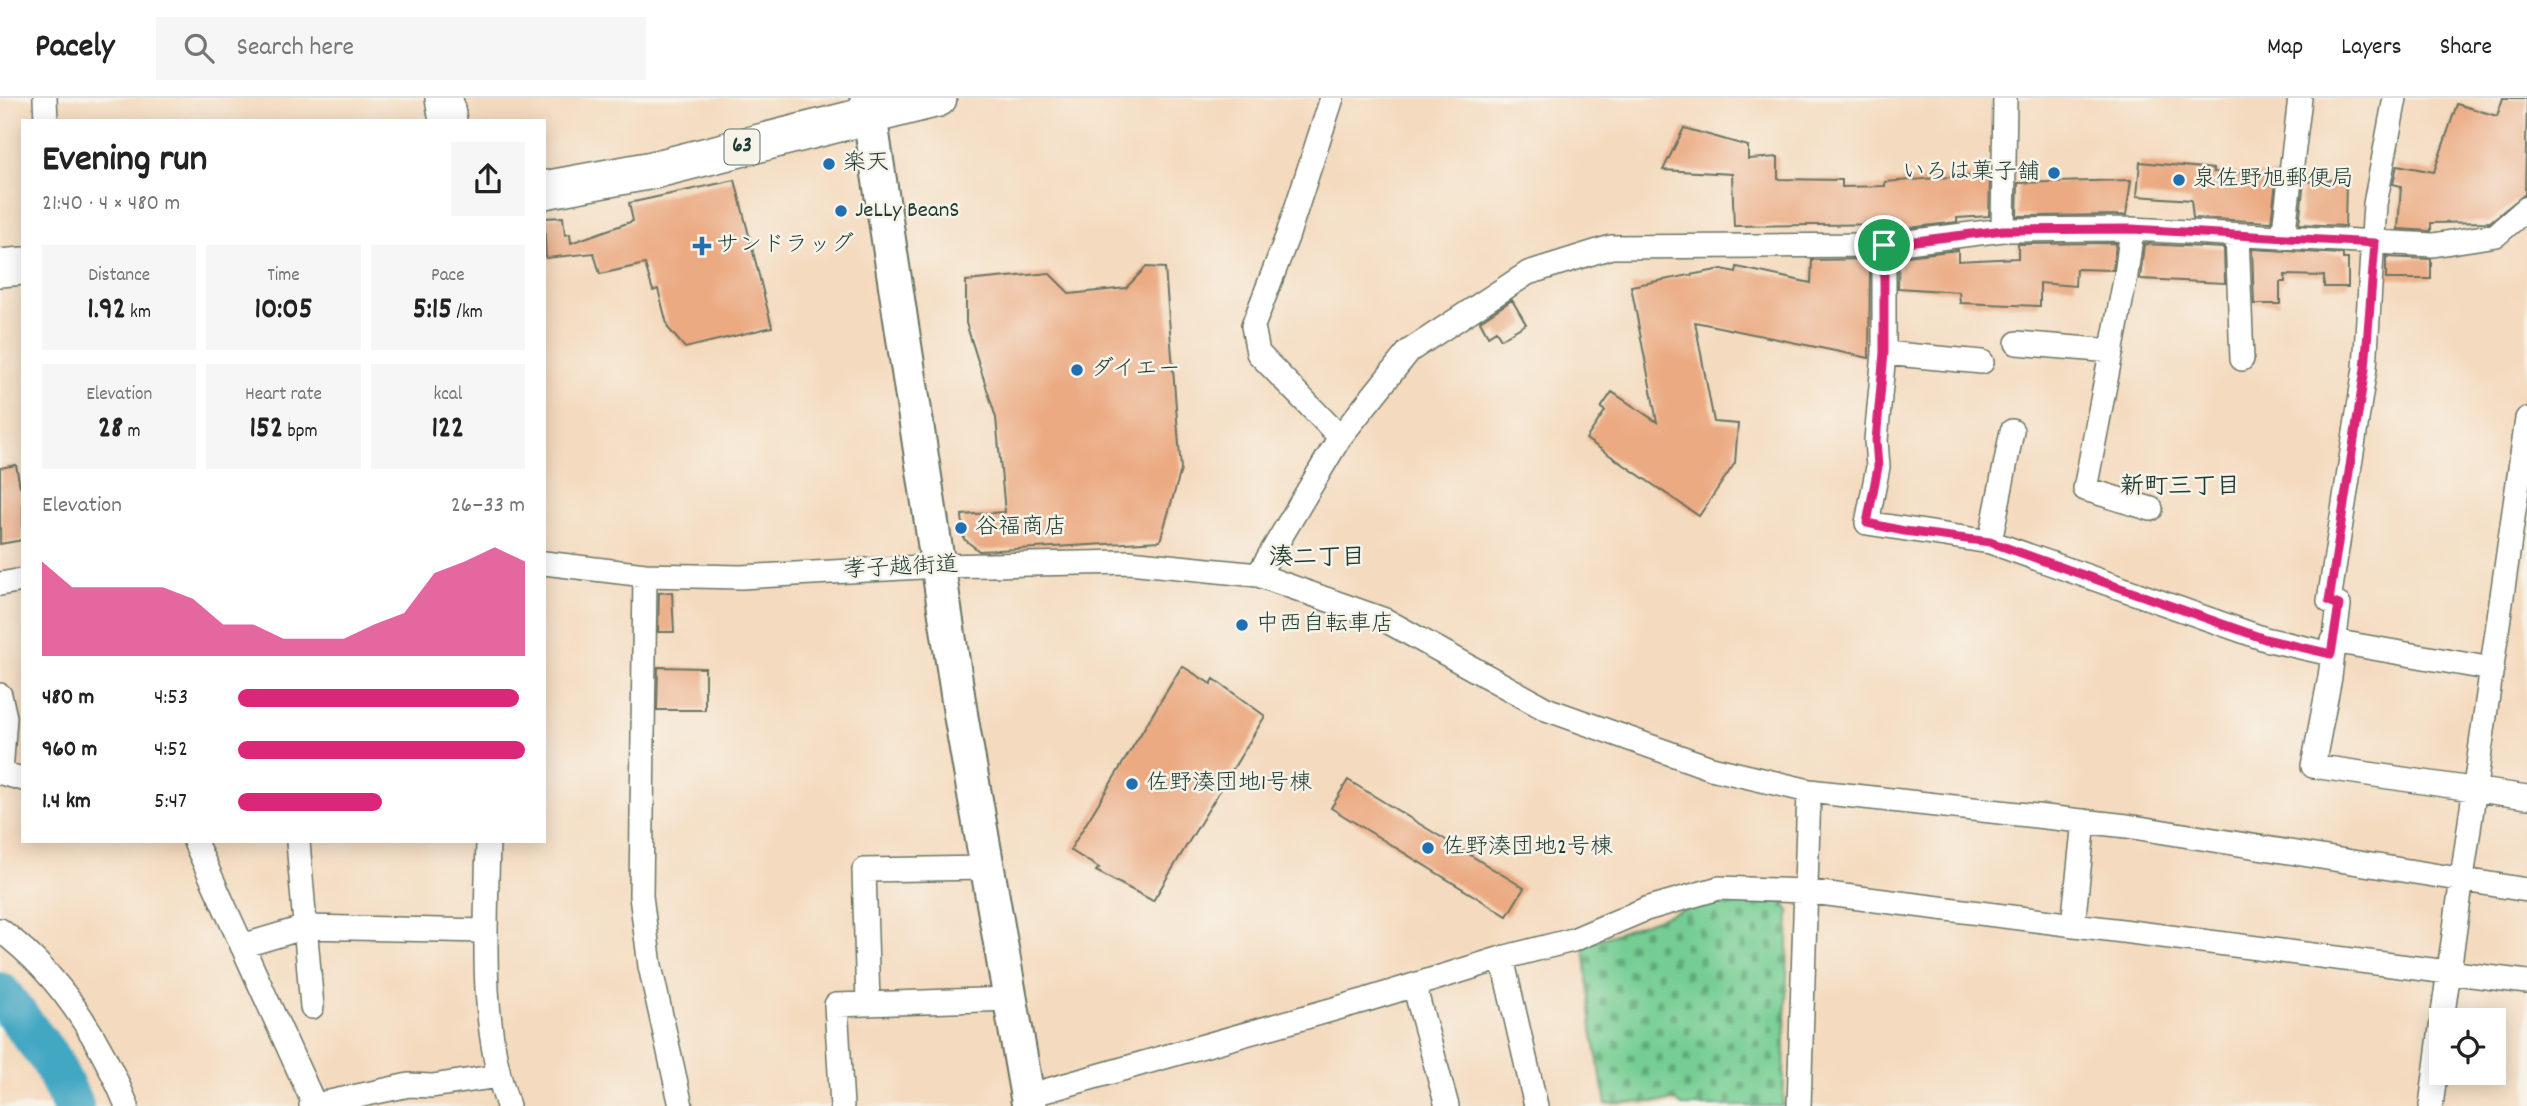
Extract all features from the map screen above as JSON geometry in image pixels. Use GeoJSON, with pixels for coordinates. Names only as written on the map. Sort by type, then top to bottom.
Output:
{"type":"FeatureCollection","features":[{"type":"Feature","properties":{"kind":"main road"},"geometry":{"type":"LineString","coordinates":[[444,98],[448,119]]}},
{"type":"Feature","properties":{"kind":"main road","name":"63"},"geometry":{"type":"LineString","coordinates":[[546,190],[653,170],[868,106],[938,98]]}},
{"type":"Feature","properties":{"kind":"main road"},"geometry":{"type":"LineString","coordinates":[[0,268],[21,266]]}},
{"type":"Feature","properties":{"kind":"street"},"geometry":{"type":"LineString","coordinates":[[45,98],[46,119]]}},
{"type":"Feature","properties":{"kind":"street"},"geometry":{"type":"LineString","coordinates":[[1332,98],[1287,237],[1253,326],[1258,354],[1340,437]]}},
{"type":"Feature","properties":{"kind":"street"},"geometry":{"type":"LineString","coordinates":[[2003,230],[2005,98]]}},
{"type":"Feature","properties":{"kind":"street"},"geometry":{"type":"LineString","coordinates":[[2283,238],[2300,98]]}},
{"type":"Feature","properties":{"kind":"street"},"geometry":{"type":"LineString","coordinates":[[2395,98],[2375,204],[2375,243],[2365,369],[2329,601],[2339,605],[2330,677],[2313,766],[2475,787],[2527,797]]}},
{"type":"Feature","properties":{"kind":"street"},"geometry":{"type":"LineString","coordinates":[[868,106],[961,717],[1010,999],[1025,1103],[1502,958],[1573,940],[1646,909],[1719,888],[1804,891],[2527,982]]}},
{"type":"Feature","properties":{"kind":"street"},"geometry":{"type":"LineString","coordinates":[[1258,575],[1340,437],[1409,351],[1528,273],[1611,247],[1884,245],[2003,230],[2132,229],[2433,245],[2496,235],[2527,208]]}},
{"type":"Feature","properties":{"kind":"street"},"geometry":{"type":"LineString","coordinates":[[2132,229],[2085,489],[2151,509]]}},
{"type":"Feature","properties":{"kind":"street"},"geometry":{"type":"LineString","coordinates":[[2237,235],[2242,359]]}},
{"type":"Feature","properties":{"kind":"street"},"geometry":{"type":"LineString","coordinates":[[1884,245],[1884,353],[1876,440],[1878,467],[1867,523],[1904,531],[1990,542],[2265,639],[2491,669]]}},
{"type":"Feature","properties":{"kind":"street"},"geometry":{"type":"LineString","coordinates":[[2017,343],[2112,351]]}},
{"type":"Feature","properties":{"kind":"street"},"geometry":{"type":"LineString","coordinates":[[1884,353],[1982,362]]}},
{"type":"Feature","properties":{"kind":"street"},"geometry":{"type":"LineString","coordinates":[[2444,1008],[2527,419]]}},
{"type":"Feature","properties":{"kind":"street"},"geometry":{"type":"LineString","coordinates":[[1990,542],[2012,431]]}},
{"type":"Feature","properties":{"kind":"street","name":"孝子越街道"},"geometry":{"type":"LineString","coordinates":[[546,563],[645,575],[741,577],[940,566],[1129,562],[1258,575],[1385,620],[1546,709],[1711,768],[1809,791],[2084,821],[2527,890]]}},
{"type":"Feature","properties":{"kind":"street"},"geometry":{"type":"LineString","coordinates":[[645,575],[641,897],[650,966],[681,1106]]}},
{"type":"Feature","properties":{"kind":"street"},"geometry":{"type":"LineString","coordinates":[[0,584],[21,580]]}},
{"type":"Feature","properties":{"kind":"street"},"geometry":{"type":"LineString","coordinates":[[0,695],[5,717],[1,773],[21,778]]}},
{"type":"Feature","properties":{"kind":"street"},"geometry":{"type":"LineString","coordinates":[[1799,1106],[1809,791]]}},
{"type":"Feature","properties":{"kind":"street"},"geometry":{"type":"LineString","coordinates":[[2073,925],[2084,821]]}},
{"type":"Feature","properties":{"kind":"street"},"geometry":{"type":"LineString","coordinates":[[195,843],[313,1106],[409,1085],[432,1086],[499,1076]]}},
{"type":"Feature","properties":{"kind":"street"},"geometry":{"type":"LineString","coordinates":[[298,843],[312,1007]]}},
{"type":"Feature","properties":{"kind":"street"},"geometry":{"type":"LineString","coordinates":[[488,843],[485,975],[499,1076],[508,1106]]}},
{"type":"Feature","properties":{"kind":"street"},"geometry":{"type":"LineString","coordinates":[[868,1003],[864,870],[987,868]]}},
{"type":"Feature","properties":{"kind":"street"},"geometry":{"type":"LineString","coordinates":[[242,946],[306,927],[485,931]]}},
{"type":"Feature","properties":{"kind":"street"},"geometry":{"type":"LineString","coordinates":[[0,930],[42,967],[81,1016],[127,1106]]}},
{"type":"Feature","properties":{"kind":"street"},"geometry":{"type":"LineString","coordinates":[[1502,958],[1536,1106]]}},
{"type":"Feature","properties":{"kind":"street"},"geometry":{"type":"LineString","coordinates":[[1414,985],[1447,1106]]}},
{"type":"Feature","properties":{"kind":"street"},"geometry":{"type":"LineString","coordinates":[[842,1106],[836,1005],[1010,999]]}},
{"type":"Feature","properties":{"kind":"street"},"geometry":{"type":"LineString","coordinates":[[2431,1106],[2434,1085]]}},
{"type":"Feature","properties":{"kind":"green space"},"geometry":{"type":"Polygon","coordinates":[[[1710,900],[1782,901],[1789,911],[1783,1106],[1682,1106],[1676,1101],[1606,1104],[1592,1030],[1584,945],[1710,900]]]}},
{"type":"Feature","properties":{"kind":"building"},"geometry":{"type":"Polygon","coordinates":[[[2503,98],[2527,98],[2525,194],[2490,222],[2431,223],[2431,231],[2398,229],[2401,186],[2393,184],[2397,165],[2434,172],[2457,104],[2497,116],[2503,98]]]}},
{"type":"Feature","properties":{"kind":"building"},"geometry":{"type":"Polygon","coordinates":[[[1684,128],[1748,146],[1748,159],[1778,157],[1778,179],[1842,180],[1842,187],[1885,186],[1885,182],[1990,174],[1989,216],[1957,218],[1957,222],[1900,229],[1900,224],[1734,226],[1732,174],[1663,170],[1684,128]]]}},
{"type":"Feature","properties":{"kind":"building"},"geometry":{"type":"Polygon","coordinates":[[[2140,162],[2213,169],[2213,172],[2277,175],[2271,222],[2193,218],[2191,200],[2137,196],[2140,162]]]}},
{"type":"Feature","properties":{"kind":"building"},"geometry":{"type":"Polygon","coordinates":[[[735,180],[772,327],[685,348],[668,328],[658,289],[653,291],[645,264],[600,274],[594,253],[546,258],[546,218],[563,217],[565,235],[570,234],[571,243],[633,221],[629,203],[735,180]]]}},
{"type":"Feature","properties":{"kind":"building"},"geometry":{"type":"Polygon","coordinates":[[[2131,180],[2126,215],[2017,216],[2018,183],[2131,180]]]}},
{"type":"Feature","properties":{"kind":"building"},"geometry":{"type":"Polygon","coordinates":[[[2327,180],[2346,181],[2345,226],[2299,224],[2304,181],[2326,183],[2327,180]]]}},
{"type":"Feature","properties":{"kind":"building"},"geometry":{"type":"Polygon","coordinates":[[[2116,243],[2113,270],[2076,269],[2075,286],[2040,283],[2040,306],[1960,303],[1959,292],[1898,288],[1899,257],[1958,250],[1958,261],[2018,258],[2018,244],[2116,243]]]}},
{"type":"Feature","properties":{"kind":"building"},"geometry":{"type":"Polygon","coordinates":[[[2144,244],[2224,248],[2225,283],[2140,279],[2144,244]]]}},
{"type":"Feature","properties":{"kind":"building"},"geometry":{"type":"Polygon","coordinates":[[[2252,249],[2343,254],[2343,259],[2348,259],[2348,287],[2324,287],[2324,276],[2285,275],[2285,282],[2280,282],[2280,304],[2254,304],[2252,249]]]}},
{"type":"Feature","properties":{"kind":"building"},"geometry":{"type":"Polygon","coordinates":[[[2386,257],[2431,259],[2431,279],[2386,279],[2386,257]]]}},
{"type":"Feature","properties":{"kind":"building"},"geometry":{"type":"Polygon","coordinates":[[[1870,259],[1869,358],[1695,322],[1714,422],[1738,424],[1735,463],[1699,516],[1586,439],[1605,411],[1601,408],[1612,392],[1657,422],[1631,286],[1722,269],[1736,272],[1737,267],[1811,283],[1812,260],[1870,259]]]}},
{"type":"Feature","properties":{"kind":"building","name":"ダイエー"},"geometry":{"type":"Polygon","coordinates":[[[1146,267],[1165,268],[1181,470],[1160,541],[979,551],[964,539],[962,515],[1005,512],[996,418],[966,323],[966,281],[1049,273],[1070,294],[1126,288],[1146,267]]]}},
{"type":"Feature","properties":{"kind":"building"},"geometry":{"type":"Polygon","coordinates":[[[1512,300],[1526,324],[1501,339],[1496,331],[1488,336],[1480,321],[1512,300]]]}},
{"type":"Feature","properties":{"kind":"building"},"geometry":{"type":"Polygon","coordinates":[[[16,465],[21,486],[21,540],[0,544],[0,468],[16,465]]]}},
{"type":"Feature","properties":{"kind":"building"},"geometry":{"type":"Polygon","coordinates":[[[672,592],[674,632],[658,632],[659,593],[672,592]]]}},
{"type":"Feature","properties":{"kind":"building","name":"佐野湊団地1号棟"},"geometry":{"type":"Polygon","coordinates":[[[1182,666],[1211,684],[1214,679],[1265,716],[1153,901],[1096,871],[1099,868],[1070,850],[1182,666]]]}},
{"type":"Feature","properties":{"kind":"building"},"geometry":{"type":"Polygon","coordinates":[[[658,667],[705,668],[705,710],[657,710],[658,667]]]}},
{"type":"Feature","properties":{"kind":"building","name":"佐野湊団地2号棟"},"geometry":{"type":"Polygon","coordinates":[[[1348,780],[1524,888],[1507,916],[1331,808],[1348,780]]]}},
{"type":"Feature","properties":{"kind":"waterway"},"geometry":{"type":"LineString","coordinates":[[0,993],[51,1060],[73,1106]]}},
{"type":"Feature","properties":{"kind":"place","name":"楽天"},"geometry":{"type":"Point","coordinates":[829,164]}},
{"type":"Feature","properties":{"kind":"place","name":"いろは菓子舗"},"geometry":{"type":"Point","coordinates":[2054,173]}},
{"type":"Feature","properties":{"kind":"place","name":"泉佐野旭郵便局"},"geometry":{"type":"Point","coordinates":[2179,180]}},
{"type":"Feature","properties":{"kind":"place","name":"JeLLy BeanS"},"geometry":{"type":"Point","coordinates":[841,211]}},
{"type":"Feature","properties":{"kind":"place","name":"サンドラッグ"},"geometry":{"type":"Point","coordinates":[702,246]}},
{"type":"Feature","properties":{"kind":"place","name":"ダイエー"},"geometry":{"type":"Point","coordinates":[1077,370]}},
{"type":"Feature","properties":{"kind":"place","name":"谷福商店"},"geometry":{"type":"Point","coordinates":[961,528]}},
{"type":"Feature","properties":{"kind":"place","name":"中西自転車店"},"geometry":{"type":"Point","coordinates":[1242,625]}},
{"type":"Feature","properties":{"kind":"place","name":"佐野湊団地1号棟"},"geometry":{"type":"Point","coordinates":[1132,784]}},
{"type":"Feature","properties":{"kind":"place","name":"佐野湊団地2号棟"},"geometry":{"type":"Point","coordinates":[1428,848]}},
{"type":"Feature","properties":{"kind":"district","name":"新町三丁目"},"geometry":{"type":"Point","coordinates":[2180,488]}},
{"type":"Feature","properties":{"kind":"district","name":"湊二丁目"},"geometry":{"type":"Point","coordinates":[1317,559]}},
{"type":"Feature","properties":{"kind":"route"},"geometry":{"type":"LineString","coordinates":[[2132,229],[2375,243],[2365,369],[2329,601],[2339,605],[2331,654],[2265,639],[1990,542],[1904,531],[1867,523],[1878,467],[1876,440],[1884,353],[1884,245],[2003,230],[2132,229]]}}]}
